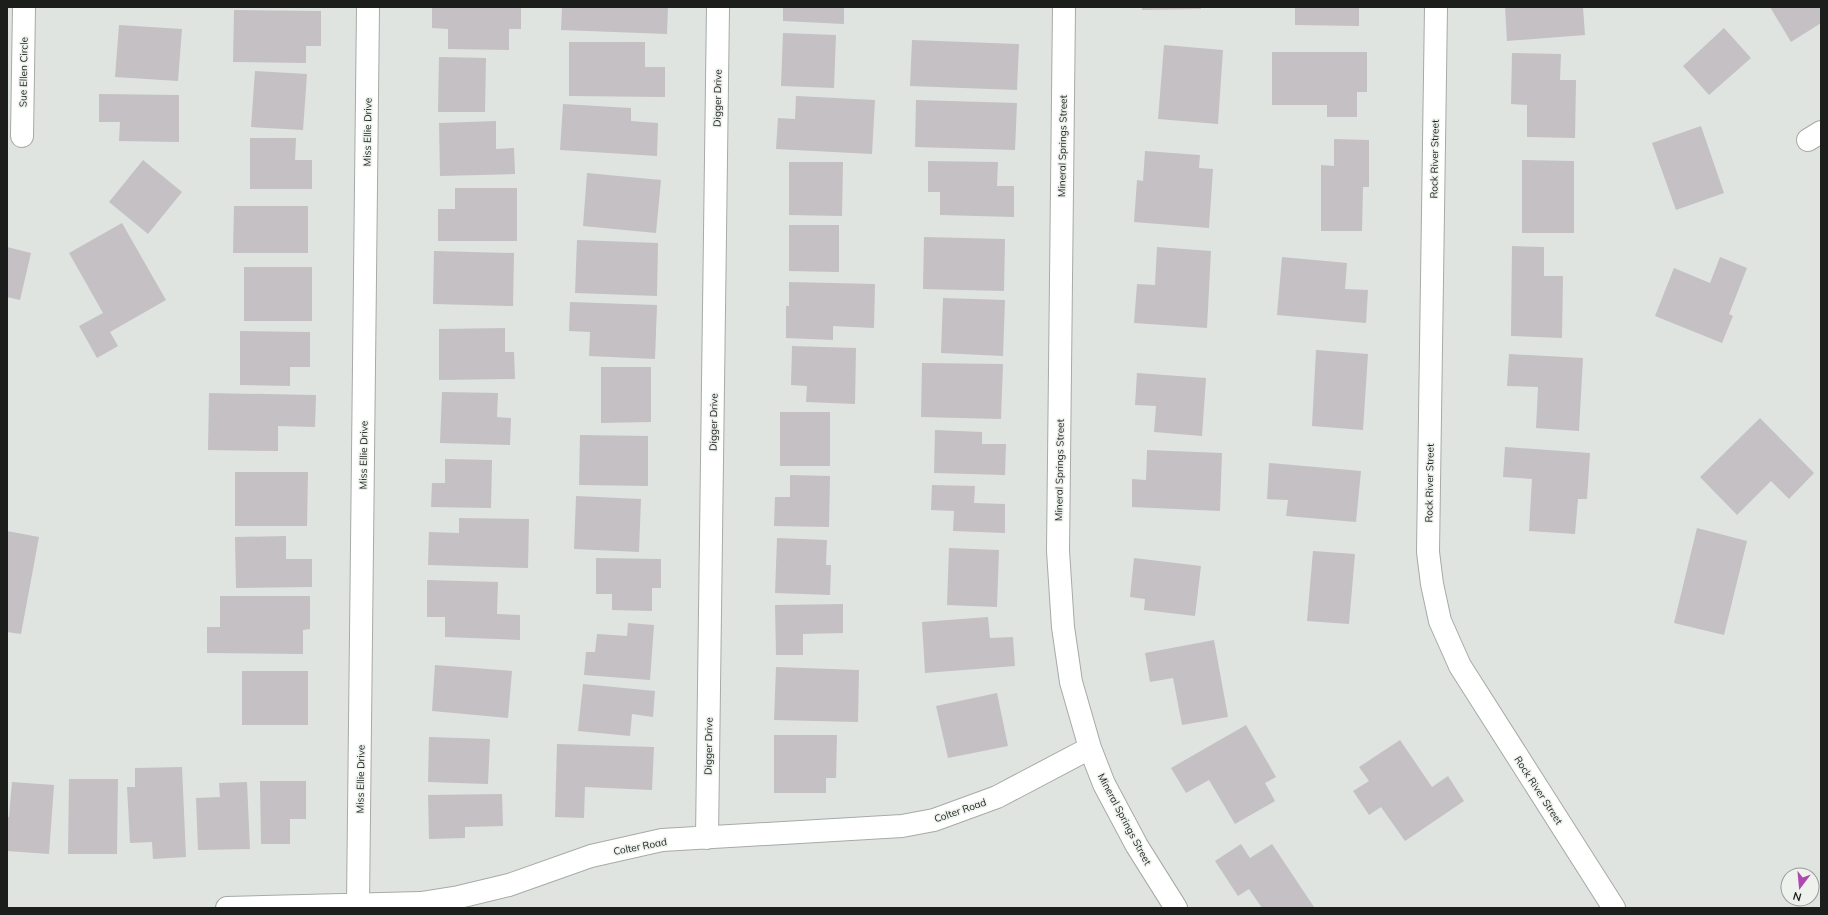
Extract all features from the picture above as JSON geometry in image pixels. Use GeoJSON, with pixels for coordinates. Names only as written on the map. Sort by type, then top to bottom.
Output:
{"type":"FeatureCollection","features":[{"type":"Feature","properties":{"kind":"street","name":"Sue Ellen Circle"},"geometry":{"type":"LineString","coordinates":[[22,136],[24,7]]}},
{"type":"Feature","properties":{"kind":"street","name":"Miss Ellie Drive"},"geometry":{"type":"LineString","coordinates":[[358,904],[368,7]]}},
{"type":"Feature","properties":{"kind":"street","name":"Digger Drive"},"geometry":{"type":"LineString","coordinates":[[707,838],[718,7]]}},
{"type":"Feature","properties":{"kind":"street","name":"Mineral Springs Street"},"geometry":{"type":"LineString","coordinates":[[1064,7],[1058,551],[1063,627],[1071,682],[1090,748],[1104,784],[1126,826],[1176,908]]}},
{"type":"Feature","properties":{"kind":"street","name":"Rock River Street"},"geometry":{"type":"LineString","coordinates":[[1436,7],[1428,552],[1432,584],[1440,621],[1460,666],[1614,908]]}},
{"type":"Feature","properties":{"kind":"street","name":"Colter Road"},"geometry":{"type":"LineString","coordinates":[[227,908],[421,903],[458,897],[509,885],[590,856],[662,840],[902,826],[934,820],[997,797],[1090,748]]}},
{"type":"Feature","properties":{"kind":"building"},"geometry":{"type":"Polygon","coordinates":[[[432,7],[521,7],[521,29],[509,29],[509,50],[448,49],[448,29],[432,28],[432,7]]]}},
{"type":"Feature","properties":{"kind":"building"},"geometry":{"type":"Polygon","coordinates":[[[562,7],[668,7],[667,34],[561,30],[562,7]]]}},
{"type":"Feature","properties":{"kind":"building"},"geometry":{"type":"Polygon","coordinates":[[[783,7],[844,7],[844,24],[783,21],[783,7]]]}},
{"type":"Feature","properties":{"kind":"building"},"geometry":{"type":"Polygon","coordinates":[[[1142,7],[1201,7],[1201,9],[1142,10],[1142,7]]]}},
{"type":"Feature","properties":{"kind":"building"},"geometry":{"type":"Polygon","coordinates":[[[1295,7],[1359,7],[1359,26],[1295,25],[1295,7]]]}},
{"type":"Feature","properties":{"kind":"building"},"geometry":{"type":"Polygon","coordinates":[[[1505,7],[1583,7],[1585,35],[1507,41],[1505,7]]]}},
{"type":"Feature","properties":{"kind":"building"},"geometry":{"type":"Polygon","coordinates":[[[1770,7],[1821,7],[1821,23],[1791,42],[1770,7]]]}},
{"type":"Feature","properties":{"kind":"building"},"geometry":{"type":"Polygon","coordinates":[[[234,10],[321,11],[321,46],[306,46],[306,63],[233,62],[234,10]]]}},
{"type":"Feature","properties":{"kind":"building"},"geometry":{"type":"Polygon","coordinates":[[[119,25],[182,29],[178,81],[115,77],[119,25]]]}},
{"type":"Feature","properties":{"kind":"building"},"geometry":{"type":"Polygon","coordinates":[[[1724,28],[1751,58],[1709,95],[1683,66],[1724,28]]]}},
{"type":"Feature","properties":{"kind":"building"},"geometry":{"type":"Polygon","coordinates":[[[783,33],[836,35],[834,88],[781,86],[783,33]]]}},
{"type":"Feature","properties":{"kind":"building"},"geometry":{"type":"Polygon","coordinates":[[[912,40],[1019,44],[1017,90],[910,86],[912,40]]]}},
{"type":"Feature","properties":{"kind":"building"},"geometry":{"type":"Polygon","coordinates":[[[569,42],[645,42],[645,67],[665,67],[665,97],[569,96],[569,42]]]}},
{"type":"Feature","properties":{"kind":"building"},"geometry":{"type":"Polygon","coordinates":[[[1164,45],[1223,50],[1218,124],[1158,119],[1164,45]]]}},
{"type":"Feature","properties":{"kind":"building"},"geometry":{"type":"Polygon","coordinates":[[[1272,52],[1367,52],[1367,92],[1357,92],[1357,117],[1327,117],[1327,105],[1272,105],[1272,52]]]}},
{"type":"Feature","properties":{"kind":"building"},"geometry":{"type":"Polygon","coordinates":[[[1512,53],[1561,54],[1560,80],[1576,80],[1575,138],[1527,137],[1527,105],[1511,104],[1512,53]]]}},
{"type":"Feature","properties":{"kind":"building"},"geometry":{"type":"Polygon","coordinates":[[[439,57],[486,58],[485,112],[438,112],[439,57]]]}},
{"type":"Feature","properties":{"kind":"building"},"geometry":{"type":"Polygon","coordinates":[[[255,71],[307,74],[303,130],[251,127],[255,71]]]}},
{"type":"Feature","properties":{"kind":"building"},"geometry":{"type":"Polygon","coordinates":[[[99,94],[179,95],[179,142],[119,141],[120,122],[99,122],[99,94]]]}},
{"type":"Feature","properties":{"kind":"building"},"geometry":{"type":"Polygon","coordinates":[[[796,96],[875,100],[872,154],[776,149],[778,118],[795,119],[796,96]]]}},
{"type":"Feature","properties":{"kind":"building"},"geometry":{"type":"Polygon","coordinates":[[[916,100],[1017,103],[1015,150],[915,147],[916,100]]]}},
{"type":"Feature","properties":{"kind":"building"},"geometry":{"type":"Polygon","coordinates":[[[563,104],[631,108],[631,121],[658,123],[657,156],[560,150],[563,104]]]}},
{"type":"Feature","properties":{"kind":"building"},"geometry":{"type":"Polygon","coordinates":[[[496,121],[496,149],[514,148],[515,174],[440,176],[439,123],[496,121]]]}},
{"type":"Feature","properties":{"kind":"building"},"geometry":{"type":"Polygon","coordinates":[[[1701,126],[1724,193],[1676,210],[1652,143],[1701,126]]]}},
{"type":"Feature","properties":{"kind":"building"},"geometry":{"type":"Polygon","coordinates":[[[250,138],[296,138],[295,160],[312,160],[312,189],[250,189],[250,138]]]}},
{"type":"Feature","properties":{"kind":"building"},"geometry":{"type":"Polygon","coordinates":[[[1334,139],[1369,140],[1369,187],[1363,187],[1362,231],[1321,231],[1321,165],[1334,166],[1334,139]]]}},
{"type":"Feature","properties":{"kind":"building"},"geometry":{"type":"Polygon","coordinates":[[[1145,151],[1200,155],[1199,168],[1213,169],[1209,228],[1134,222],[1137,180],[1143,181],[1145,151]]]}},
{"type":"Feature","properties":{"kind":"building"},"geometry":{"type":"Polygon","coordinates":[[[143,160],[182,192],[148,234],[109,202],[143,160]]]}},
{"type":"Feature","properties":{"kind":"building"},"geometry":{"type":"Polygon","coordinates":[[[1522,160],[1574,161],[1574,233],[1522,233],[1522,160]]]}},
{"type":"Feature","properties":{"kind":"building"},"geometry":{"type":"Polygon","coordinates":[[[928,161],[998,162],[997,186],[1014,186],[1014,217],[940,215],[940,192],[928,192],[928,161]]]}},
{"type":"Feature","properties":{"kind":"building"},"geometry":{"type":"Polygon","coordinates":[[[789,162],[843,162],[842,216],[789,215],[789,162]]]}},
{"type":"Feature","properties":{"kind":"building"},"geometry":{"type":"Polygon","coordinates":[[[587,173],[661,180],[656,233],[583,226],[587,173]]]}},
{"type":"Feature","properties":{"kind":"building"},"geometry":{"type":"Polygon","coordinates":[[[455,188],[517,188],[517,241],[438,241],[438,209],[455,209],[455,188]]]}},
{"type":"Feature","properties":{"kind":"building"},"geometry":{"type":"Polygon","coordinates":[[[234,206],[308,206],[308,253],[233,253],[234,206]]]}},
{"type":"Feature","properties":{"kind":"building"},"geometry":{"type":"Polygon","coordinates":[[[122,223],[166,300],[110,332],[118,346],[97,358],[79,326],[103,313],[69,253],[122,223]]]}},
{"type":"Feature","properties":{"kind":"building"},"geometry":{"type":"Polygon","coordinates":[[[789,225],[839,225],[839,272],[789,271],[789,225]]]}},
{"type":"Feature","properties":{"kind":"building"},"geometry":{"type":"Polygon","coordinates":[[[924,237],[1005,239],[1004,291],[923,289],[924,237]]]}},
{"type":"Feature","properties":{"kind":"building"},"geometry":{"type":"Polygon","coordinates":[[[577,240],[658,243],[657,296],[575,293],[577,240]]]}},
{"type":"Feature","properties":{"kind":"building"},"geometry":{"type":"Polygon","coordinates":[[[1512,246],[1544,247],[1544,276],[1563,276],[1562,338],[1511,336],[1512,246]]]}},
{"type":"Feature","properties":{"kind":"building"},"geometry":{"type":"Polygon","coordinates":[[[7,247],[31,253],[20,300],[7,297],[7,247]]]}},
{"type":"Feature","properties":{"kind":"building"},"geometry":{"type":"Polygon","coordinates":[[[1157,247],[1211,251],[1207,328],[1134,323],[1137,284],[1155,285],[1157,247]]]}},
{"type":"Feature","properties":{"kind":"building"},"geometry":{"type":"Polygon","coordinates":[[[434,251],[514,253],[513,306],[433,304],[434,251]]]}},
{"type":"Feature","properties":{"kind":"building"},"geometry":{"type":"Polygon","coordinates":[[[1282,257],[1347,263],[1345,289],[1368,290],[1366,323],[1277,315],[1282,257]]]}},
{"type":"Feature","properties":{"kind":"building"},"geometry":{"type":"Polygon","coordinates":[[[1720,257],[1747,268],[1729,314],[1733,316],[1722,343],[1655,316],[1674,268],[1710,283],[1720,257]]]}},
{"type":"Feature","properties":{"kind":"building"},"geometry":{"type":"Polygon","coordinates":[[[244,267],[312,267],[312,321],[244,321],[244,267]]]}},
{"type":"Feature","properties":{"kind":"building"},"geometry":{"type":"Polygon","coordinates":[[[789,282],[875,284],[874,328],[833,326],[833,340],[786,338],[786,306],[789,306],[789,282]]]}},
{"type":"Feature","properties":{"kind":"building"},"geometry":{"type":"Polygon","coordinates":[[[943,298],[1005,300],[1003,356],[941,353],[943,298]]]}},
{"type":"Feature","properties":{"kind":"building"},"geometry":{"type":"Polygon","coordinates":[[[570,302],[657,305],[655,359],[589,356],[590,332],[569,331],[570,302]]]}},
{"type":"Feature","properties":{"kind":"building"},"geometry":{"type":"Polygon","coordinates":[[[505,328],[505,352],[514,352],[515,379],[439,380],[439,329],[505,328]]]}},
{"type":"Feature","properties":{"kind":"building"},"geometry":{"type":"Polygon","coordinates":[[[240,331],[310,332],[310,367],[290,367],[290,386],[240,385],[240,331]]]}},
{"type":"Feature","properties":{"kind":"building"},"geometry":{"type":"Polygon","coordinates":[[[792,346],[856,348],[855,404],[806,402],[807,386],[791,385],[792,346]]]}},
{"type":"Feature","properties":{"kind":"building"},"geometry":{"type":"Polygon","coordinates":[[[1316,350],[1368,354],[1363,430],[1312,426],[1316,350]]]}},
{"type":"Feature","properties":{"kind":"building"},"geometry":{"type":"Polygon","coordinates":[[[1509,354],[1583,358],[1579,431],[1536,428],[1538,387],[1507,386],[1509,354]]]}},
{"type":"Feature","properties":{"kind":"building"},"geometry":{"type":"Polygon","coordinates":[[[922,363],[1003,364],[1001,419],[921,417],[922,363]]]}},
{"type":"Feature","properties":{"kind":"building"},"geometry":{"type":"Polygon","coordinates":[[[601,367],[651,367],[651,422],[601,423],[601,367]]]}},
{"type":"Feature","properties":{"kind":"building"},"geometry":{"type":"Polygon","coordinates":[[[1137,373],[1206,378],[1202,436],[1154,432],[1156,406],[1135,405],[1137,373]]]}},
{"type":"Feature","properties":{"kind":"building"},"geometry":{"type":"Polygon","coordinates":[[[442,392],[498,393],[497,417],[511,418],[510,445],[440,443],[442,392]]]}},
{"type":"Feature","properties":{"kind":"building"},"geometry":{"type":"Polygon","coordinates":[[[209,393],[316,395],[315,427],[278,426],[278,451],[208,450],[209,393]]]}},
{"type":"Feature","properties":{"kind":"building"},"geometry":{"type":"Polygon","coordinates":[[[780,412],[830,412],[830,466],[780,466],[780,412]]]}},
{"type":"Feature","properties":{"kind":"building"},"geometry":{"type":"Polygon","coordinates":[[[1760,418],[1814,473],[1789,499],[1771,481],[1737,515],[1700,477],[1760,418]]]}},
{"type":"Feature","properties":{"kind":"building"},"geometry":{"type":"Polygon","coordinates":[[[935,430],[982,432],[982,444],[1006,444],[1005,475],[934,473],[935,430]]]}},
{"type":"Feature","properties":{"kind":"building"},"geometry":{"type":"Polygon","coordinates":[[[580,435],[648,436],[648,486],[579,485],[580,435]]]}},
{"type":"Feature","properties":{"kind":"building"},"geometry":{"type":"Polygon","coordinates":[[[1505,447],[1590,453],[1587,499],[1578,499],[1575,534],[1529,531],[1532,479],[1503,477],[1505,447]]]}},
{"type":"Feature","properties":{"kind":"building"},"geometry":{"type":"Polygon","coordinates":[[[1147,450],[1222,453],[1220,511],[1132,507],[1132,479],[1146,480],[1147,450]]]}},
{"type":"Feature","properties":{"kind":"building"},"geometry":{"type":"Polygon","coordinates":[[[445,459],[492,460],[491,508],[431,507],[432,483],[445,483],[445,459]]]}},
{"type":"Feature","properties":{"kind":"building"},"geometry":{"type":"Polygon","coordinates":[[[1269,463],[1361,471],[1356,522],[1286,516],[1288,500],[1267,499],[1269,463]]]}},
{"type":"Feature","properties":{"kind":"building"},"geometry":{"type":"Polygon","coordinates":[[[235,472],[308,472],[307,526],[235,526],[235,472]]]}},
{"type":"Feature","properties":{"kind":"building"},"geometry":{"type":"Polygon","coordinates":[[[790,475],[830,476],[829,527],[774,526],[775,497],[790,497],[790,475]]]}},
{"type":"Feature","properties":{"kind":"building"},"geometry":{"type":"Polygon","coordinates":[[[932,485],[975,486],[974,503],[1005,504],[1005,533],[953,531],[954,511],[931,510],[932,485]]]}},
{"type":"Feature","properties":{"kind":"building"},"geometry":{"type":"Polygon","coordinates":[[[576,496],[641,499],[639,552],[574,549],[576,496]]]}},
{"type":"Feature","properties":{"kind":"building"},"geometry":{"type":"Polygon","coordinates":[[[459,518],[529,519],[528,568],[428,565],[429,532],[459,533],[459,518]]]}},
{"type":"Feature","properties":{"kind":"building"},"geometry":{"type":"Polygon","coordinates":[[[1697,528],[1747,541],[1724,635],[1674,623],[1697,528]]]}},
{"type":"Feature","properties":{"kind":"building"},"geometry":{"type":"Polygon","coordinates":[[[7,531],[39,537],[21,634],[7,632],[7,531]]]}},
{"type":"Feature","properties":{"kind":"building"},"geometry":{"type":"Polygon","coordinates":[[[286,536],[286,559],[312,559],[312,587],[236,588],[235,537],[286,536]]]}},
{"type":"Feature","properties":{"kind":"building"},"geometry":{"type":"Polygon","coordinates":[[[777,538],[827,540],[826,565],[831,565],[830,595],[775,593],[777,538]]]}},
{"type":"Feature","properties":{"kind":"building"},"geometry":{"type":"Polygon","coordinates":[[[949,548],[999,550],[997,607],[947,605],[949,548]]]}},
{"type":"Feature","properties":{"kind":"building"},"geometry":{"type":"Polygon","coordinates":[[[1313,551],[1355,554],[1349,624],[1307,621],[1313,551]]]}},
{"type":"Feature","properties":{"kind":"building"},"geometry":{"type":"Polygon","coordinates":[[[596,558],[661,559],[661,588],[652,588],[652,611],[612,610],[612,594],[596,594],[596,558]]]}},
{"type":"Feature","properties":{"kind":"building"},"geometry":{"type":"Polygon","coordinates":[[[1134,558],[1201,566],[1195,616],[1144,610],[1145,599],[1130,597],[1134,558]]]}},
{"type":"Feature","properties":{"kind":"building"},"geometry":{"type":"Polygon","coordinates":[[[427,580],[498,582],[497,614],[520,615],[520,640],[445,637],[445,617],[427,617],[427,580]]]}},
{"type":"Feature","properties":{"kind":"building"},"geometry":{"type":"Polygon","coordinates":[[[220,596],[310,596],[310,629],[303,630],[303,654],[207,653],[207,627],[220,627],[220,596]]]}},
{"type":"Feature","properties":{"kind":"building"},"geometry":{"type":"Polygon","coordinates":[[[843,604],[843,633],[803,634],[803,655],[776,655],[775,605],[843,604]]]}},
{"type":"Feature","properties":{"kind":"building"},"geometry":{"type":"Polygon","coordinates":[[[988,617],[990,638],[1013,637],[1015,666],[925,673],[922,622],[988,617]]]}},
{"type":"Feature","properties":{"kind":"building"},"geometry":{"type":"Polygon","coordinates":[[[628,623],[654,625],[650,680],[584,675],[586,652],[595,652],[597,634],[627,636],[628,623]]]}},
{"type":"Feature","properties":{"kind":"building"},"geometry":{"type":"Polygon","coordinates":[[[1214,640],[1228,717],[1182,725],[1173,678],[1150,682],[1145,653],[1214,640]]]}},
{"type":"Feature","properties":{"kind":"building"},"geometry":{"type":"Polygon","coordinates":[[[435,665],[512,671],[508,718],[432,711],[435,665]]]}},
{"type":"Feature","properties":{"kind":"building"},"geometry":{"type":"Polygon","coordinates":[[[776,667],[859,670],[858,722],[774,720],[776,667]]]}},
{"type":"Feature","properties":{"kind":"building"},"geometry":{"type":"Polygon","coordinates":[[[242,671],[308,671],[308,725],[242,725],[242,671]]]}},
{"type":"Feature","properties":{"kind":"building"},"geometry":{"type":"Polygon","coordinates":[[[583,684],[655,691],[653,717],[632,714],[630,736],[578,731],[583,684]]]}},
{"type":"Feature","properties":{"kind":"building"},"geometry":{"type":"Polygon","coordinates":[[[997,693],[1008,746],[948,758],[936,706],[997,693]]]}},
{"type":"Feature","properties":{"kind":"building"},"geometry":{"type":"Polygon","coordinates":[[[1246,725],[1276,777],[1265,783],[1275,801],[1235,824],[1209,780],[1186,793],[1171,768],[1246,725]]]}},
{"type":"Feature","properties":{"kind":"building"},"geometry":{"type":"Polygon","coordinates":[[[774,735],[837,735],[836,778],[826,778],[826,793],[774,793],[774,735]]]}},
{"type":"Feature","properties":{"kind":"building"},"geometry":{"type":"Polygon","coordinates":[[[429,737],[490,739],[488,784],[428,782],[429,737]]]}},
{"type":"Feature","properties":{"kind":"building"},"geometry":{"type":"Polygon","coordinates":[[[1400,740],[1432,787],[1448,776],[1464,801],[1405,841],[1381,807],[1369,815],[1353,791],[1369,781],[1359,767],[1400,740]]]}},
{"type":"Feature","properties":{"kind":"building"},"geometry":{"type":"Polygon","coordinates":[[[557,744],[654,747],[652,790],[585,787],[584,818],[555,817],[557,744]]]}},
{"type":"Feature","properties":{"kind":"building"},"geometry":{"type":"Polygon","coordinates":[[[182,767],[186,857],[153,859],[152,842],[130,843],[127,787],[135,787],[135,768],[182,767]]]}},
{"type":"Feature","properties":{"kind":"building"},"geometry":{"type":"Polygon","coordinates":[[[69,779],[118,779],[117,854],[68,854],[69,779]]]}},
{"type":"Feature","properties":{"kind":"building"},"geometry":{"type":"Polygon","coordinates":[[[260,781],[306,781],[306,819],[290,819],[290,844],[261,844],[260,781]]]}},
{"type":"Feature","properties":{"kind":"building"},"geometry":{"type":"Polygon","coordinates":[[[12,782],[54,785],[49,854],[7,851],[7,817],[9,817],[12,782]]]}},
{"type":"Feature","properties":{"kind":"building"},"geometry":{"type":"Polygon","coordinates":[[[247,782],[250,849],[198,850],[196,798],[220,797],[219,783],[247,782]]]}},
{"type":"Feature","properties":{"kind":"building"},"geometry":{"type":"Polygon","coordinates":[[[502,794],[503,826],[465,827],[465,838],[429,839],[428,795],[502,794]]]}},
{"type":"Feature","properties":{"kind":"building"},"geometry":{"type":"Polygon","coordinates":[[[1241,844],[1250,858],[1272,844],[1314,907],[1262,908],[1249,889],[1238,896],[1215,861],[1241,844]]]}}]}
